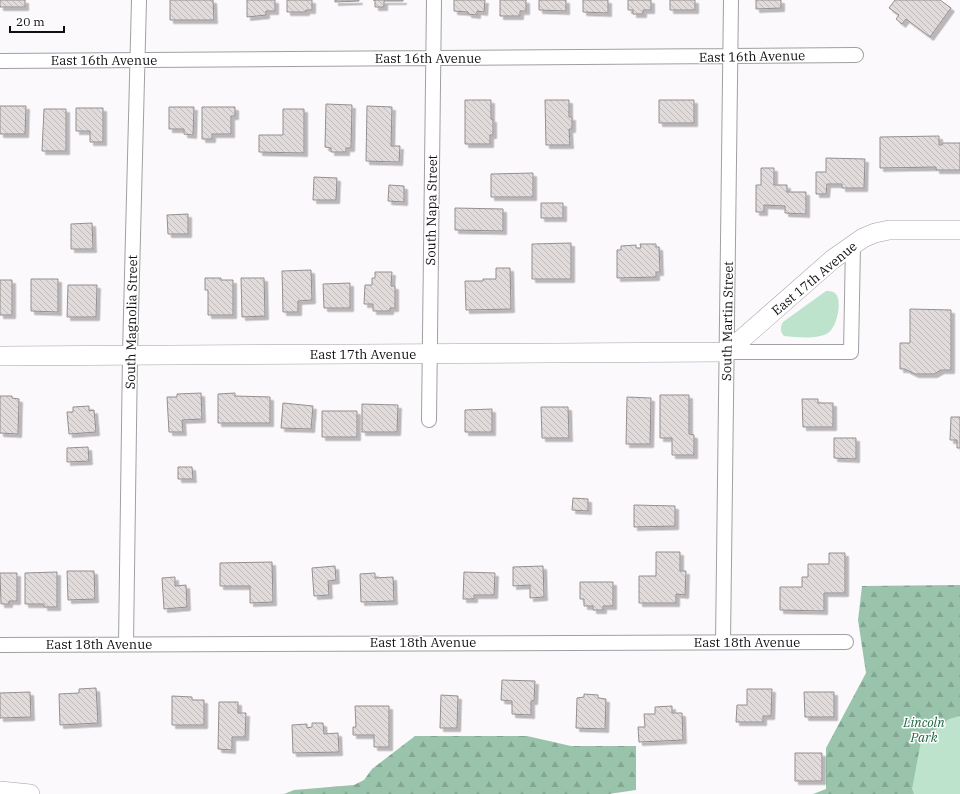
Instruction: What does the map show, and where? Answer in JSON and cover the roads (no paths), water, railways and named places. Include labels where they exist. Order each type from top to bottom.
[{"type":"street","name":"South Magnolia Street","points":[[126,644],[130,354],[139,0]]},
{"type":"street","name":"South Napa Street","points":[[429,420],[432,58],[434,0]]},
{"type":"street","name":"South Martin Street","points":[[723,642],[731,0]]},
{"type":"street","name":"East 16th Avenue","points":[[0,61],[856,55]]},
{"type":"street","name":"East 17th Avenue","points":[[727,352],[833,259],[863,238],[875,233],[889,230],[960,230]]},
{"type":"street","name":"East 17th Avenue","points":[[0,356],[130,354],[851,352],[853,245]]},
{"type":"street","name":"East 18th Avenue","points":[[0,645],[846,642]]},
{"type":"street","points":[[0,791],[30,794]]},
{"type":"park label","name":"Lincoln Park","points":[[924,730]]}]
